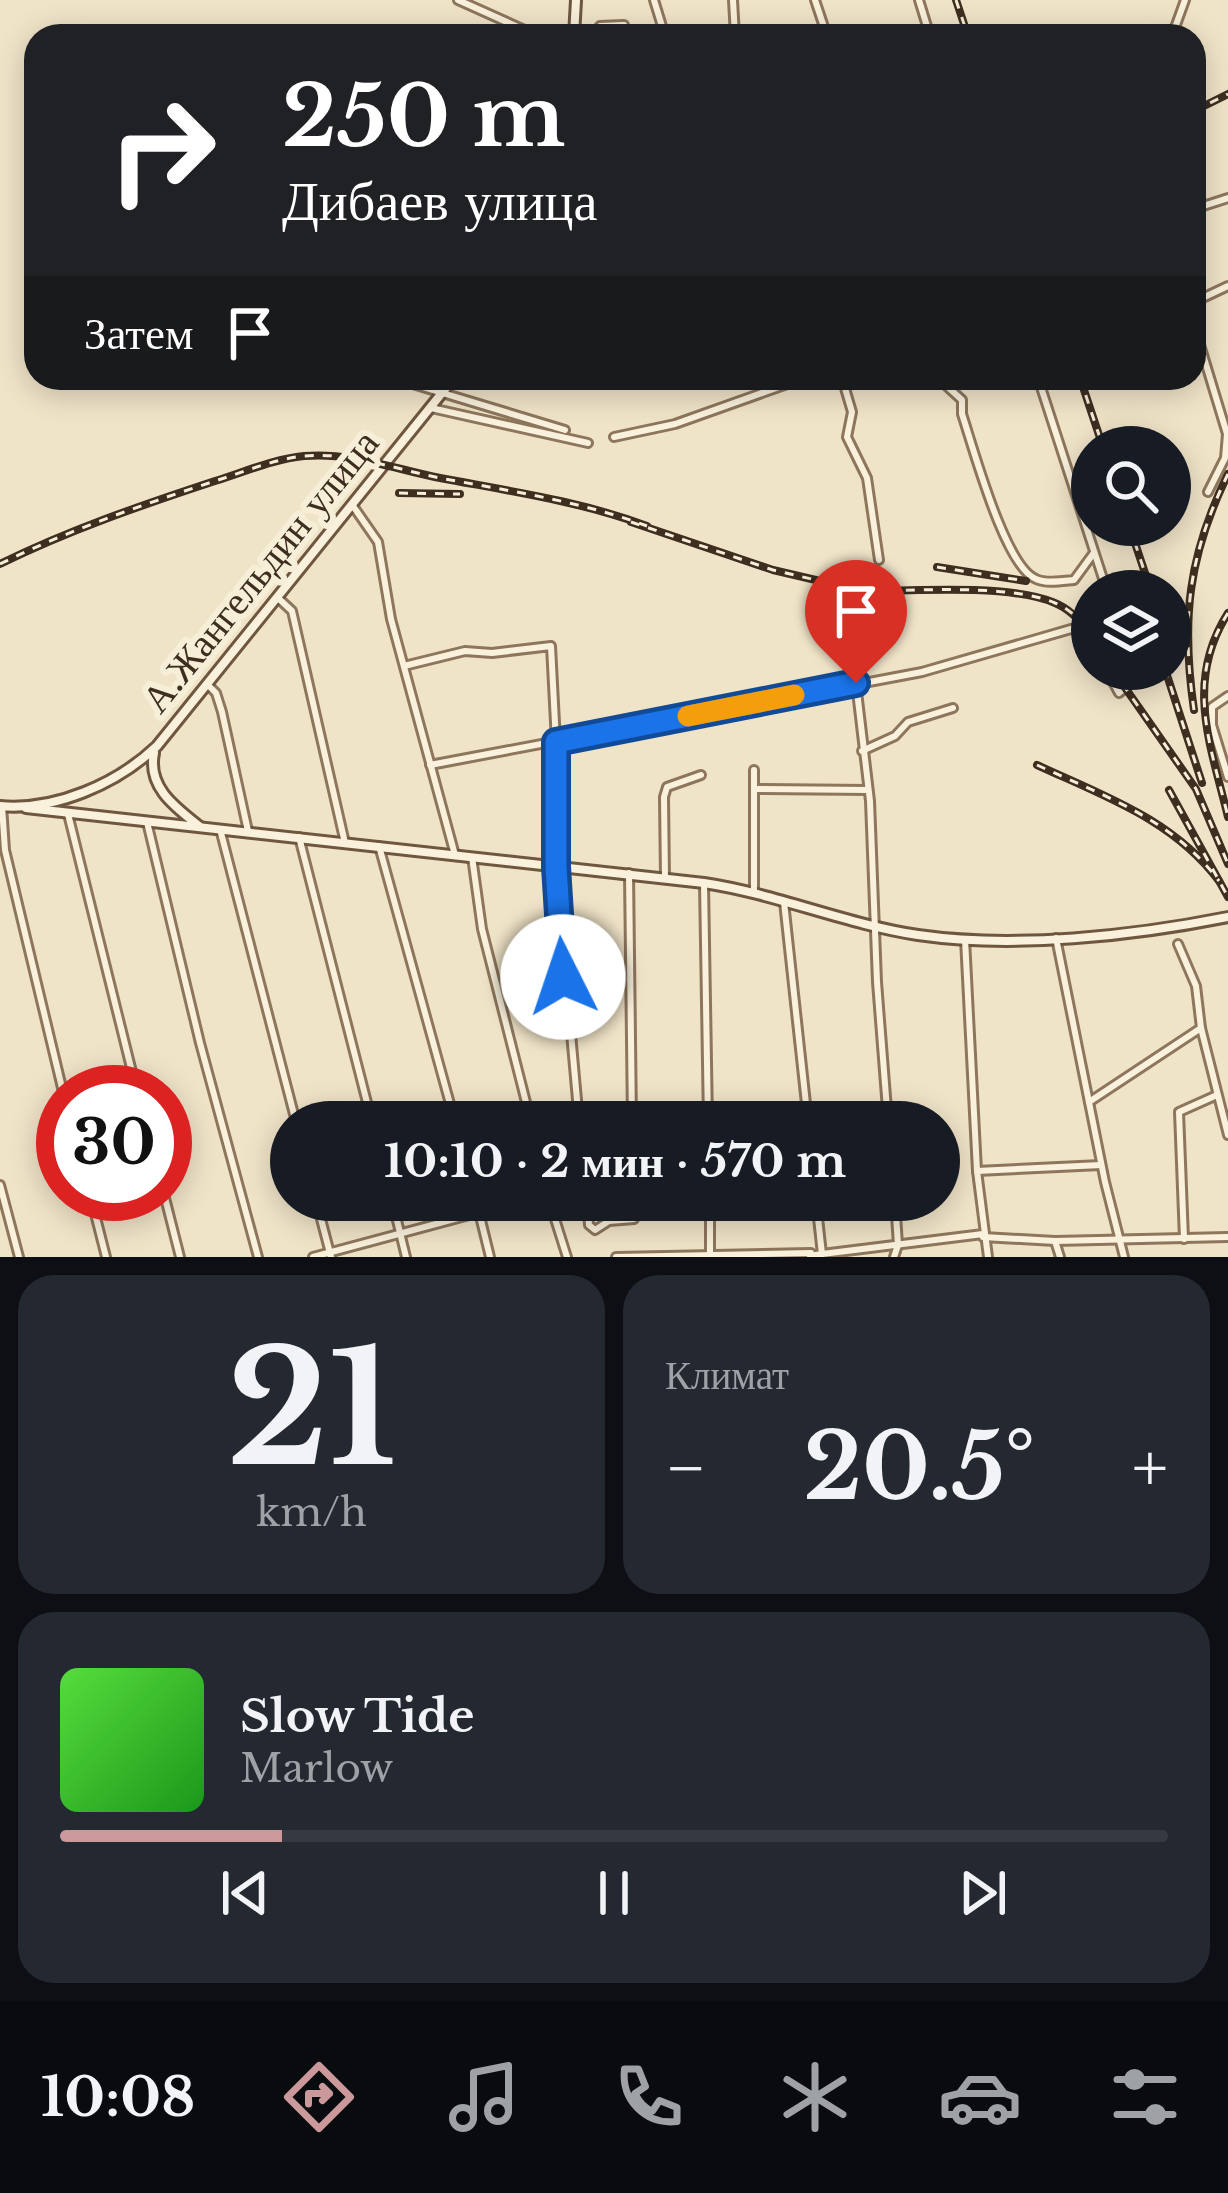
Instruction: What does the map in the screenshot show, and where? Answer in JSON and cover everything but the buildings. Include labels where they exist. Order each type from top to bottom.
[{"type":"main road","name":"А.Жангельдин улица","points":[[26,808],[101,784],[157,746],[444,390]]},
{"type":"main road","points":[[157,746],[152,767],[157,786],[200,827]]},
{"type":"main road","points":[[1,806],[704,883],[784,898],[875,926],[965,939],[1056,938],[1224,918]]},
{"type":"street","points":[[458,0],[511,24]]},
{"type":"street","points":[[1206,360],[1227,434],[1226,458],[1208,492]]},
{"type":"street","points":[[431,390],[565,430]]},
{"type":"street","points":[[614,437],[675,424],[770,390]]},
{"type":"street","points":[[846,390],[852,412],[847,437],[867,478],[880,560]]},
{"type":"street","points":[[951,390],[962,400],[962,414],[997,524],[1030,576],[1074,580],[1094,554]]},
{"type":"street","points":[[1042,390],[1100,570]]},
{"type":"street","points":[[431,408],[588,443]]},
{"type":"street","points":[[353,506],[379,542],[392,619],[455,854]]},
{"type":"street","points":[[278,597],[292,611],[345,843]]},
{"type":"street","points":[[430,765],[922,672],[1071,629]]},
{"type":"street","points":[[404,665],[464,651],[492,653],[551,646],[556,867],[577,1101]]},
{"type":"street","points":[[856,683],[868,790],[887,1101]]},
{"type":"street","points":[[207,685],[216,693],[222,712],[248,831]]},
{"type":"street","points":[[1228,696],[1212,707],[1212,725],[1228,777]]},
{"type":"street","points":[[862,751],[895,736],[908,722],[953,708]]},
{"type":"street","points":[[754,770],[754,891]]},
{"type":"street","points":[[664,879],[664,797],[668,787],[701,775]]},
{"type":"street","points":[[754,789],[868,790]]},
{"type":"street","points":[[1,806],[5,850],[57,1065]]},
{"type":"street","points":[[68,814],[130,1065]]},
{"type":"street","points":[[147,822],[258,1257]]},
{"type":"street","points":[[220,829],[291,1101]]},
{"type":"street","points":[[299,837],[367,1101]]},
{"type":"street","points":[[379,845],[448,1101]]},
{"type":"street","points":[[472,857],[482,929],[526,1101]]},
{"type":"street","points":[[629,873],[632,1101]]},
{"type":"street","points":[[704,883],[708,1101]]},
{"type":"street","points":[[784,898],[806,1101]]},
{"type":"street","points":[[1056,938],[1124,1257]]},
{"type":"street","points":[[965,939],[977,1171],[988,1257]]},
{"type":"street","points":[[1178,944],[1196,986],[1201,1028],[1228,1135]]},
{"type":"street","points":[[1089,1102],[1201,1028]]},
{"type":"street","points":[[1184,1239],[1179,1112],[1217,1094]]},
{"type":"street","points":[[977,1171],[1101,1165]]},
{"type":"street","points":[[0,1185],[19,1257]]},
{"type":"street","points":[[97,1221],[106,1257]]},
{"type":"street","points":[[171,1221],[180,1257]]},
{"type":"street","points":[[322,1221],[331,1255]]},
{"type":"street","points":[[397,1221],[406,1257]]},
{"type":"street","points":[[313,1257],[448,1221]]},
{"type":"street","points":[[481,1221],[490,1257]]},
{"type":"street","points":[[556,1221],[567,1257]]},
{"type":"street","points":[[710,1221],[710,1255]]},
{"type":"street","points":[[818,1221],[822,1254]]},
{"type":"street","points":[[894,1257],[896,1221]]},
{"type":"street","points":[[616,1257],[810,1255],[983,1236],[1228,1238]]},
{"type":"street","points":[[1054,1240],[1060,1257]]},
{"type":"railway","points":[[956,0],[964,24]]},
{"type":"railway","points":[[1206,105],[1228,94]]},
{"type":"railway","points":[[1084,390],[1096,426]]},
{"type":"railway","points":[[0,564],[133,509],[259,466],[304,456],[373,462],[570,503],[647,526]]},
{"type":"railway","points":[[1194,710],[1188,647],[1191,589],[1204,533],[1228,474]]},
{"type":"railway","points":[[399,493],[460,494]]},
{"type":"railway","points":[[631,522],[773,570],[867,592]]},
{"type":"railway","points":[[1136,546],[1144,570]]},
{"type":"railway","points":[[937,567],[1026,581]]},
{"type":"railway","points":[[852,592],[1011,593],[1055,603],[1071,613]]},
{"type":"railway","points":[[1228,613],[1207,664],[1204,689],[1209,739],[1228,817]]},
{"type":"railway","points":[[1127,690],[1196,789],[1228,864]]},
{"type":"railway","points":[[1172,690],[1202,783]]},
{"type":"railway","points":[[1037,765],[1159,826],[1219,881]]},
{"type":"railway","points":[[1169,790],[1228,897]]},
{"type":"slow traffic","points":[[688,716],[794,695]]},
{"type":"route","points":[[563,977],[556,867],[556,742],[856,683]]}]
